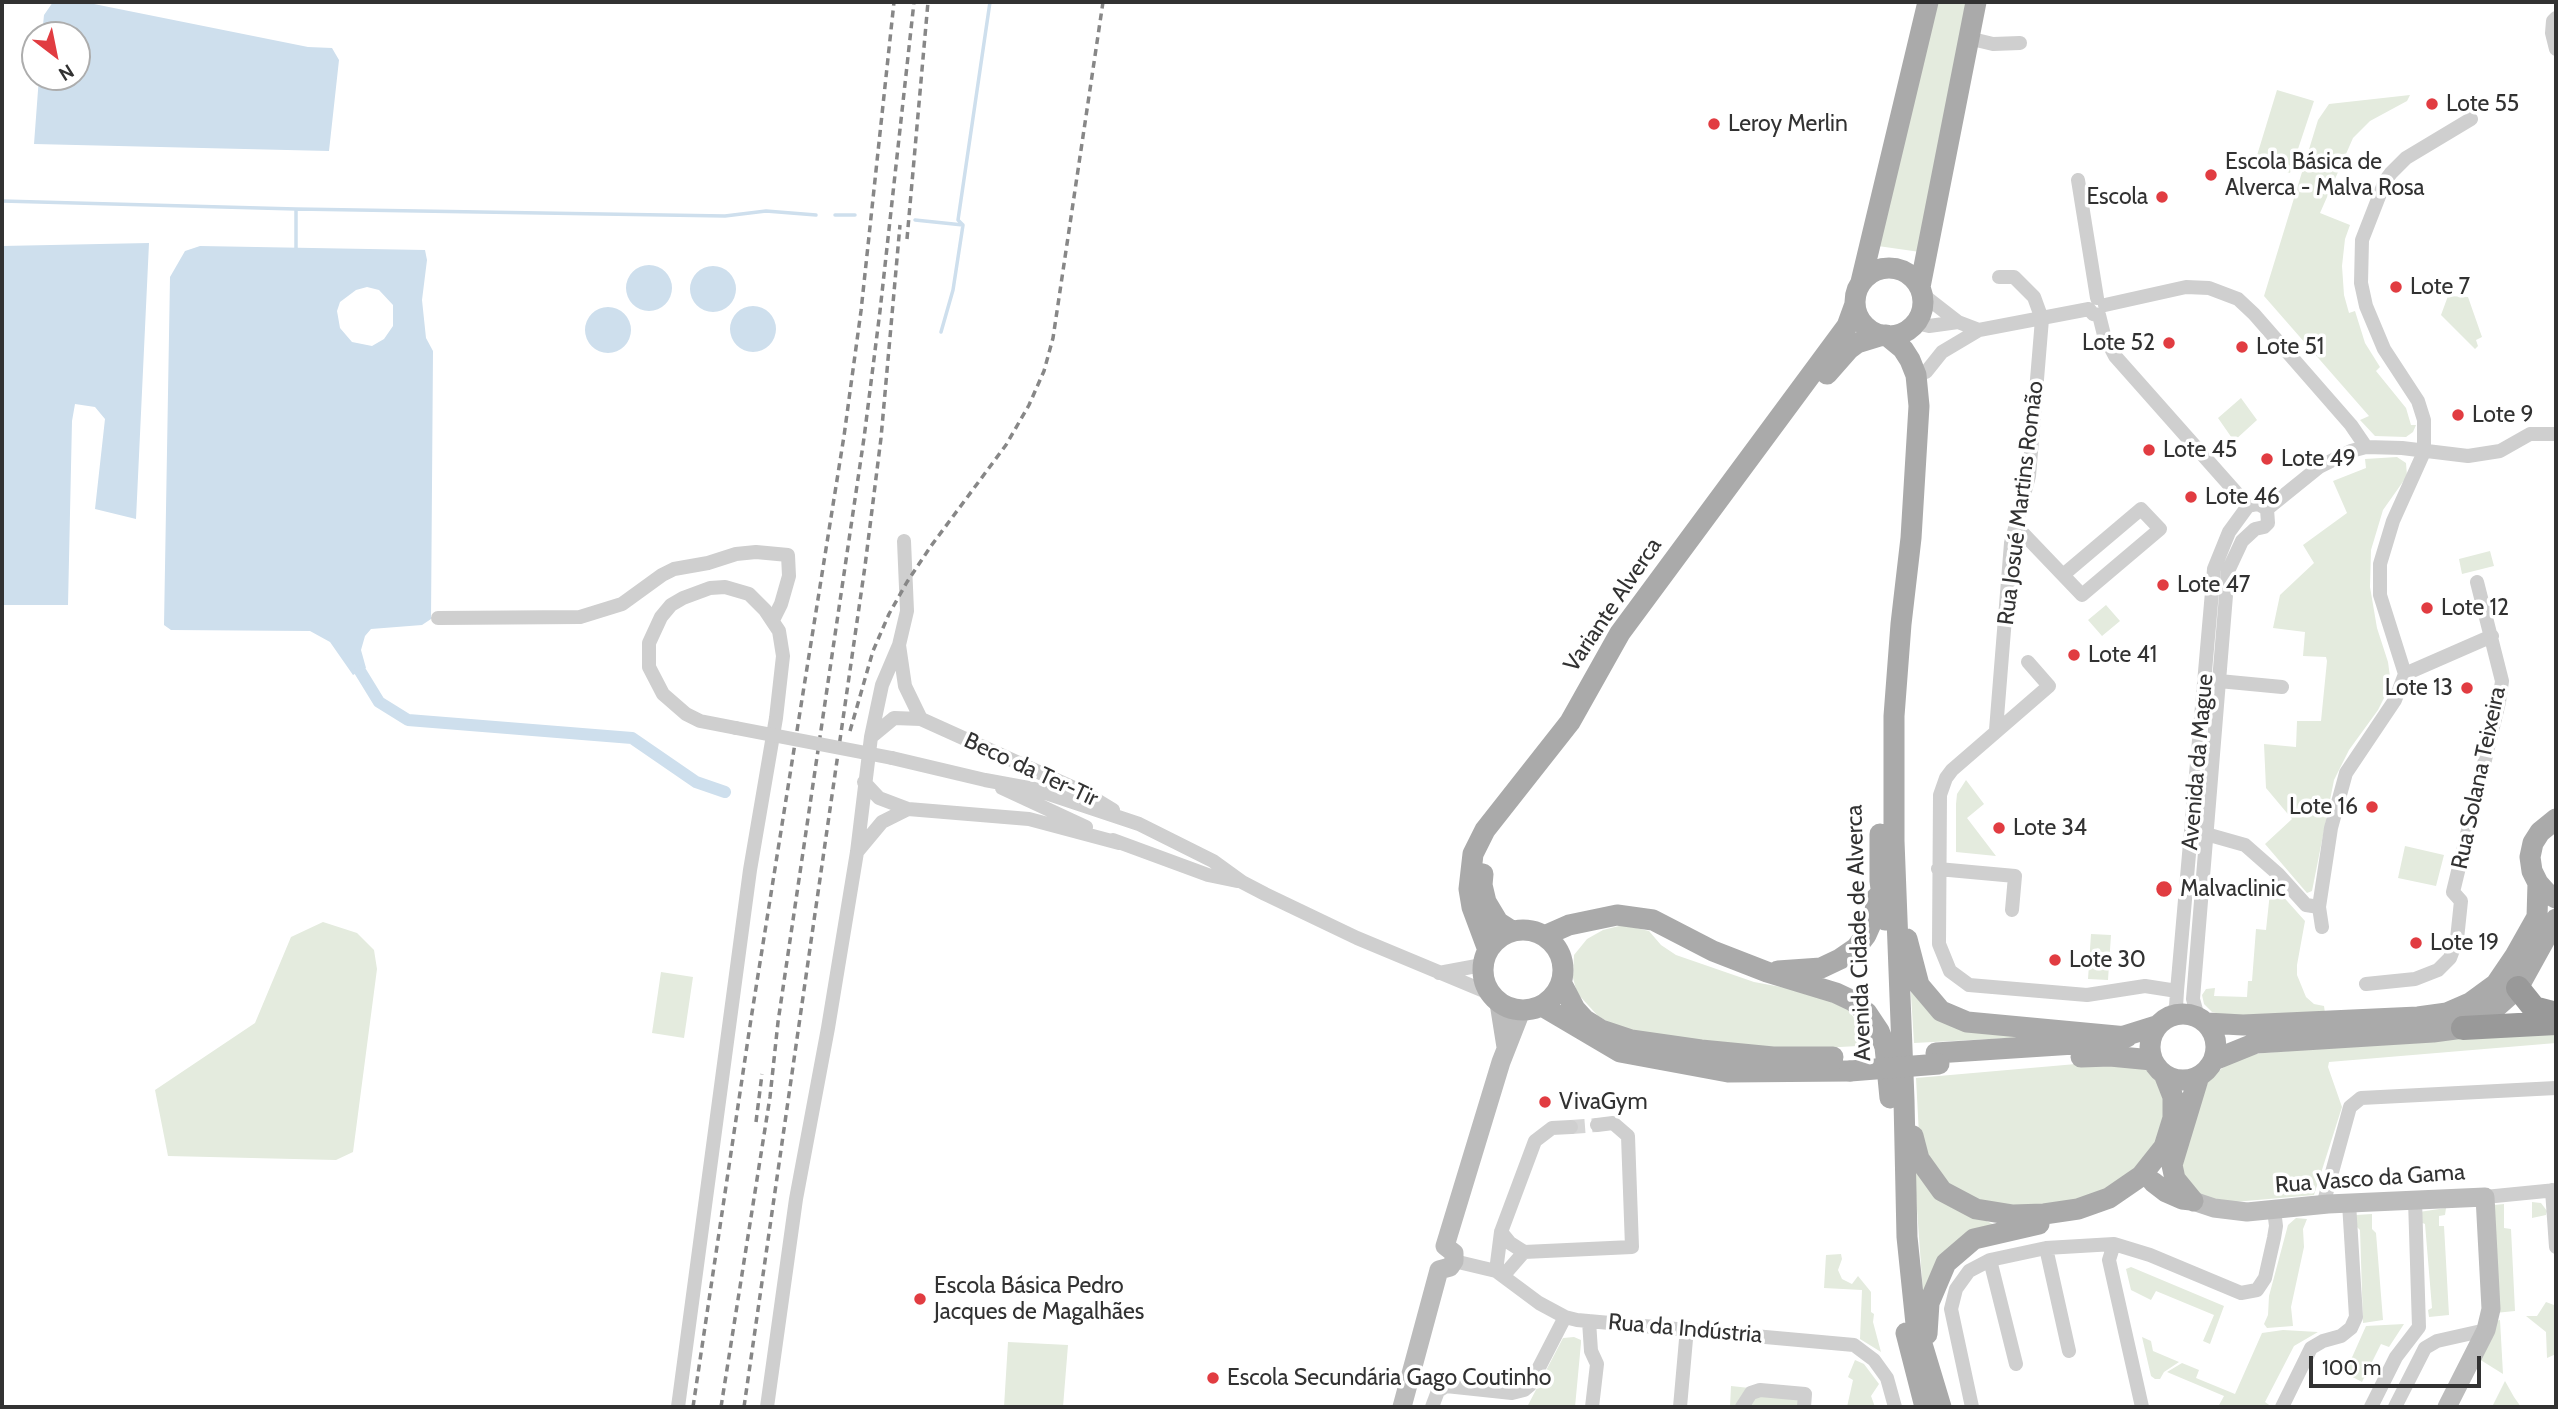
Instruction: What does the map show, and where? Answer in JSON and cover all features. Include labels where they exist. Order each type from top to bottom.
[{"type":"highway","points":[[2518,988],[2534,1007],[2556,1014]]},
{"type":"highway","points":[[2463,1028],[2556,1023]]},
{"type":"main road","points":[[1928,2],[1855,304],[1864,325],[1885,335],[1898,334],[1915,324],[1922,310],[1921,290],[1976,2]]},
{"type":"main road","points":[[1861,282],[1873,272],[1888,268],[1910,275],[1921,290]]},
{"type":"main road","name":"Variante Alverca","points":[[1485,957],[1469,889],[1473,854],[1485,830],[1570,722],[1620,633],[1847,326],[1855,304]]},
{"type":"main road","name":"Avenida Cidade de Alverca","points":[[1915,324],[1926,372],[1925,391],[1919,406]]},
{"type":"main road","name":"Variante Alverca","points":[[1512,931],[1498,922],[1486,902],[1482,885],[1485,860],[1497,838],[1580,729],[1632,640],[1837,362],[1857,344],[1885,335]]},
{"type":"main road","name":"Avenida Cidade de Alverca","points":[[1885,335],[1903,349],[1910,360],[1916,374],[1919,406],[1911,538],[1894,716],[1897,903],[1894,1235],[1902,1317],[1925,1407]]},
{"type":"main road","name":"Avenida Cidade de Alverca","points":[[1915,456],[1889,625],[1882,714],[1880,881],[1916,1324],[1941,1407]]},
{"type":"main road","points":[[2554,821],[2540,832],[2533,843],[2530,857],[2532,871],[2538,883],[2556,898]]},
{"type":"main road","points":[[1766,972],[1821,968],[1856,948],[1866,935],[1874,917],[1880,881]]},
{"type":"main road","points":[[1494,998],[1531,1008],[1620,1052],[1728,1072],[1938,1058],[2105,1042],[2127,1037],[2163,1021],[2189,1014],[2203,1020],[2243,1025],[2418,1017],[2446,1013],[2470,1003],[2496,984],[2515,957],[2537,917],[2538,883]]},
{"type":"main road","points":[[1897,903],[1919,985],[1941,1011],[1967,1023],[2127,1037]]},
{"type":"main road","points":[[1544,936],[1569,925],[1617,915],[1653,919],[1713,951],[1853,1001],[1867,1013],[1879,1031],[1897,1099],[1919,1159],[1942,1191],[1976,1209],[2013,1215],[2044,1214],[2078,1209],[2109,1198],[2141,1177],[2164,1147],[2173,1118]]},
{"type":"main road","points":[[2214,1060],[2256,1043],[2463,1028],[2491,1012],[2518,988],[2556,919]]},
{"type":"main road","points":[[1562,961],[1574,941],[1599,920]]},
{"type":"main road","points":[[1506,1047],[1494,998],[1485,984],[1485,957],[1502,935],[1523,930],[1544,936],[1558,951],[1562,961],[1562,984],[1575,1009],[1585,1020],[1601,1030],[1631,1040],[1852,1064]]},
{"type":"main road","points":[[1402,1407],[1506,1047],[1531,1008],[1554,996],[1562,984]]},
{"type":"main road","points":[[1938,1058],[2110,1056],[2158,1067],[2181,1080],[2199,1076],[2214,1060],[2216,1041],[2203,1020]]},
{"type":"main road","points":[[2153,1182],[2154,1172],[2169,1149],[2173,1134],[2173,1097],[2150,1043],[2163,1021]]},
{"type":"main road","points":[[2193,1200],[2175,1179],[2172,1165],[2199,1076]]},
{"type":"main road","points":[[1926,1353],[1929,1303],[1933,1293],[1946,1263],[1974,1239],[2023,1226],[2080,1217],[2123,1202],[2153,1182],[2177,1148]]},
{"type":"main road","points":[[2153,1182],[2182,1199],[2193,1200]]},
{"type":"main road","points":[[2447,1407],[2486,1330],[2491,1309],[2485,1196]]},
{"type":"main road","name":"Rua Vasco da Gama","points":[[2193,1200],[2231,1211],[2485,1196]]},
{"type":"street","points":[[2556,18],[2553,21],[2552,33],[2556,49]]},
{"type":"street","points":[[1968,38],[1993,44],[2020,43]]},
{"type":"street","points":[[2322,927],[2319,907],[2331,828],[2346,773],[2395,700],[2405,674],[2380,595],[2380,564],[2393,521],[2424,452],[2424,420],[2418,401],[2384,349],[2365,306],[2361,283],[2362,240],[2385,181],[2391,173],[2406,158],[2471,119]]},
{"type":"street","points":[[2078,180],[2097,307],[2104,335],[2115,356],[2246,511],[2246,524],[2255,529],[2264,527],[2268,523],[2267,509]]},
{"type":"street","points":[[1999,277],[2014,277],[2034,297],[2042,318]]},
{"type":"street","points":[[1926,372],[1942,352],[1979,330],[2186,287],[2209,288],[2238,299],[2351,425],[2366,447]]},
{"type":"street","points":[[1921,290],[1958,322],[1979,330]]},
{"type":"street","name":"Rua Josué Martins Romão","points":[[1996,730],[2011,543],[2029,477],[2042,318]]},
{"type":"street","points":[[1915,324],[1929,326],[1958,322]]},
{"type":"street","points":[[2267,509],[2319,467],[2351,451],[2366,447],[2402,447],[2468,456],[2500,451],[2530,434],[2556,434]]},
{"type":"street","points":[[2246,511],[2258,504],[2267,509]]},
{"type":"street","points":[[2017,526],[2063,575],[2082,595],[2160,529],[2141,509],[2063,575]]},
{"type":"street","name":"Avenida da Mague","points":[[2163,1021],[2176,1007],[2214,569],[2229,532],[2246,511]]},
{"type":"street","name":"Avenida da Mague","points":[[2203,1020],[2193,999],[2228,571],[2242,541],[2255,529]]},
{"type":"street","points":[[767,1407],[796,1199],[857,852],[871,737],[881,685],[899,645],[907,611],[904,541]]},
{"type":"street","points":[[438,618],[580,617],[622,604],[674,569],[708,563],[736,554],[757,552],[788,555],[787,584],[773,620]]},
{"type":"street","name":"Rua Solana Teixeira","points":[[2366,984],[2415,979],[2438,970],[2450,958],[2457,939],[2461,901],[2453,892],[2502,681],[2477,582]]},
{"type":"street","points":[[678,1407],[750,870],[782,673],[782,642],[773,620],[749,594],[725,587],[694,592],[671,605],[661,617],[649,643],[649,667],[654,680],[673,704],[700,720],[736,728],[892,758],[1034,789],[1139,824],[1213,860],[1242,882],[1357,938],[1494,998]]},
{"type":"street","points":[[2405,674],[2492,636]]},
{"type":"street","points":[[871,737],[894,718],[921,719],[905,686],[899,645]]},
{"type":"street","points":[[2028,663],[2049,686],[1952,770],[1942,787],[1938,808],[1939,944],[1950,971],[1969,985],[2087,995],[2145,986],[2177,991]]},
{"type":"street","points":[[2219,681],[2282,687]]},
{"type":"street","name":"Beco da Ter-Tir","points":[[921,719],[1085,793],[1139,824]]},
{"type":"street","points":[[985,780],[1119,843]]},
{"type":"street","points":[[864,782],[879,798],[908,809],[1029,819],[1119,843],[1208,875],[1242,882]]},
{"type":"street","points":[[857,852],[882,822],[908,809]]},
{"type":"street","points":[[2206,834],[2245,845],[2278,874],[2306,905],[2319,907]]},
{"type":"street","points":[[1938,869],[2015,876],[2012,910]]},
{"type":"street","points":[[1439,974],[1485,957]]},
{"type":"street","points":[[2323,1205],[2350,1107],[2361,1098],[2556,1088]]},
{"type":"street","points":[[1501,1232],[1510,1243],[1524,1252],[1632,1247],[1628,1136],[1613,1123],[1597,1125]]},
{"type":"street","points":[[1500,1273],[1501,1232],[1535,1141],[1552,1128],[1571,1127]]},
{"type":"street","points":[[2554,1190],[2556,1247]]},
{"type":"street","name":"Rua Vasco da Gama","points":[[2485,1196],[2554,1190]]},
{"type":"street","points":[[2371,1407],[2396,1357],[2419,1327],[2415,1200]]},
{"type":"street","points":[[2282,1407],[2311,1348],[2341,1336],[2351,1328],[2356,1317],[2349,1203]]},
{"type":"street","points":[[1972,1407],[1951,1309],[1956,1289],[1969,1271],[1990,1260],[2046,1248],[2114,1244],[2150,1255],[2241,1293],[2258,1290],[2265,1278],[2274,1238],[2274,1210]]},
{"type":"street","points":[[2114,1244],[2109,1259],[2142,1407]]},
{"type":"street","points":[[2046,1248],[2069,1351]]},
{"type":"street","points":[[1500,1273],[1524,1252]]},
{"type":"street","name":"Rua da Indústria","points":[[1446,1259],[1500,1273],[1539,1303],[1564,1317],[1854,1345],[1874,1360],[1887,1378],[1895,1407]]},
{"type":"street","points":[[1990,1260],[2016,1364]]},
{"type":"street","points":[[1434,1402],[1438,1391],[1446,1387],[1512,1393],[1524,1390],[1530,1385],[1564,1317]]},
{"type":"street","points":[[1589,1321],[1591,1351],[1597,1364],[1592,1407]]},
{"type":"street","points":[[1680,1407],[1687,1328]]},
{"type":"street","points":[[2395,1407],[2425,1348],[2437,1341],[2486,1330]]},
{"type":"street","points":[[1742,1407],[1751,1393],[1760,1390],[1805,1394],[1804,1407]]},
{"type":"shaded area","points":[[1936,2],[1971,2],[1920,252],[1878,246]]},
{"type":"shaded area","points":[[2277,90],[2314,101],[2290,173],[2255,162]]},
{"type":"shaded area","points":[[2410,95],[2407,101],[2370,121],[2353,138],[2320,213],[2350,225],[2345,239],[2342,266],[2344,295],[2349,313],[2355,311],[2365,343],[2380,367],[2376,371],[2406,408],[2411,425],[2416,425],[2413,432],[2406,437],[2375,436],[2360,420],[2369,416],[2264,296],[2318,120],[2329,104]]},
{"type":"shaded area","points":[[2448,296],[2468,297],[2482,337],[2476,340],[2478,346],[2475,349],[2441,315]]},
{"type":"shaded area","points":[[2241,398],[2257,420],[2234,441],[2218,418]]},
{"type":"shaded area","points":[[2397,457],[2406,463],[2407,476],[2383,510],[2371,550],[2370,587],[2391,684],[2378,710],[2349,750],[2334,780],[2312,891],[2307,893],[2265,844],[2292,819],[2266,788],[2264,744],[2296,747],[2297,721],[2321,721],[2327,661],[2326,657],[2303,656],[2305,632],[2273,628],[2280,595],[2314,563],[2303,545],[2347,513],[2333,481],[2366,468],[2365,459]]},
{"type":"shaded area","points":[[2490,551],[2494,566],[2462,574],[2459,559]]},
{"type":"shaded area","points":[[2106,605],[2120,621],[2102,636],[2088,620]]},
{"type":"shaded area","points":[[1966,780],[1984,804],[1967,818],[1996,856],[1956,852],[1957,794]]},
{"type":"shaded area","points":[[2405,846],[2444,855],[2436,886],[2398,878]]},
{"type":"shaded area","points":[[2271,883],[2305,921],[2297,975],[2306,997],[2314,1004],[2324,1006],[2325,1013],[2246,1020],[2212,1012],[2204,1004],[2202,995],[2206,989],[2215,988],[2214,996],[2247,997],[2248,981],[2252,981],[2256,929],[2266,930]]},
{"type":"shaded area","points":[[323,922],[357,933],[374,950],[377,969],[353,1152],[336,1160],[168,1156],[155,1090],[255,1023],[291,937]]},
{"type":"shaded area","points":[[1623,925],[1649,931],[1661,945],[1676,955],[1754,982],[1808,992],[1847,1009],[1876,1045],[1768,1051],[1642,1035],[1612,1024],[1598,1016],[1577,993],[1573,978],[1574,955],[1587,939],[1603,930]]},
{"type":"shaded area","points":[[2091,934],[2111,935],[2108,980],[2088,979]]},
{"type":"shaded area","points":[[661,972],[693,977],[684,1038],[652,1033]]},
{"type":"shaded area","points":[[1910,979],[1921,998],[2048,1036],[1914,1043]]},
{"type":"shaded area","points":[[2556,1029],[2556,1043],[2329,1062],[2328,1067],[2342,1107],[2314,1195],[2223,1203],[2190,1190],[2179,1163],[2209,1079],[2230,1062],[2252,1054]]},
{"type":"shaded area","points":[[2099,1062],[2148,1070],[2163,1082],[2166,1125],[2139,1170],[2096,1197],[2036,1207],[1986,1205],[1967,1199],[1937,1175],[1919,1135],[1916,1078]]},
{"type":"shaded area","points":[[1914,1167],[1980,1218],[1997,1226],[1923,1293]]},
{"type":"shaded area","points":[[2532,1202],[2541,1203],[2547,1211],[2546,1215],[2532,1218]]},
{"type":"shaded area","points":[[2504,1204],[2504,1228],[2511,1229],[2515,1311],[2495,1313],[2494,1205]]},
{"type":"shaded area","points":[[2446,1208],[2445,1215],[2439,1216],[2439,1226],[2444,1226],[2449,1315],[2429,1317],[2428,1310],[2432,1308],[2425,1224],[2420,1222],[2419,1212]]},
{"type":"shaded area","points":[[2372,1214],[2383,1320],[2363,1323],[2360,1230],[2356,1226],[2356,1215]]},
{"type":"shaded area","points":[[2296,1218],[2307,1219],[2303,1229],[2304,1247],[2291,1307],[2293,1326],[2267,1328],[2264,1324],[2268,1315],[2269,1296],[2288,1225]]},
{"type":"shaded area","points":[[1841,1254],[1838,1270],[1842,1279],[1852,1284],[1858,1276],[1871,1292],[1871,1312],[1874,1314],[1873,1322],[1881,1352],[1860,1339],[1862,1290],[1824,1288],[1826,1255]]},
{"type":"shaded area","points":[[2131,1267],[2224,1306],[2210,1344],[2203,1341],[2214,1315],[2156,1291],[2151,1300],[2131,1290],[2126,1269]]},
{"type":"shaded area","points":[[2546,1302],[2554,1305],[2556,1327],[2556,1354],[2547,1358],[2546,1332],[2526,1316],[2537,1316]]},
{"type":"shaded area","points":[[2500,1320],[2503,1374],[2479,1359],[2494,1321]]},
{"type":"shaded area","points":[[2404,1324],[2389,1347],[2381,1344],[2362,1382],[2345,1373],[2366,1326]]},
{"type":"shaded area","points":[[2283,1330],[2318,1332],[2294,1346],[2265,1402],[2272,1407],[2218,1407],[2224,1396],[2167,1372],[2182,1363],[2199,1370],[2196,1378],[2235,1394],[2262,1333]]},
{"type":"shaded area","points":[[1574,1337],[1581,1340],[1575,1407],[1527,1407],[1563,1338]]},
{"type":"shaded area","points":[[2142,1337],[2151,1341],[2153,1351],[2179,1362],[2164,1372],[2160,1379],[2151,1376]]},
{"type":"shaded area","points":[[1008,1342],[1068,1345],[1063,1407],[1004,1407]]},
{"type":"shaded area","points":[[1855,1360],[1864,1364],[1879,1384],[1871,1396],[1875,1407],[1847,1407],[1853,1380],[1848,1377]]},
{"type":"shaded area","points":[[2505,1381],[2514,1397],[2521,1407],[2492,1407]]},
{"type":"shaded area","points":[[1731,1386],[1805,1394],[1799,1407],[1730,1407]]},
{"type":"water","points":[[53,2],[84,2],[308,47],[332,48],[339,60],[329,151],[34,144],[38,91],[91,91],[91,21],[43,21],[44,15]]},
{"type":"water","points":[[149,243],[136,519],[95,509],[105,419],[95,407],[75,404],[72,421],[68,605],[2,605],[2,246]]},
{"type":"water","points":[[200,246],[425,250],[427,260],[422,300],[426,338],[433,351],[431,619],[422,625],[371,629],[365,636],[361,650],[366,668],[353,675],[330,642],[310,631],[171,630],[164,625],[170,277],[185,251]],"holes":[[[367,287],[379,290],[393,305],[393,326],[384,339],[372,346],[352,342],[340,328],[337,311],[340,302],[356,290]]]},
{"type":"water","points":[[649,265],[665,272],[672,288],[665,304],[649,311],[633,304],[626,288],[633,272]]},
{"type":"water","points":[[713,266],[729,273],[736,289],[729,305],[713,312],[697,305],[690,289],[697,273]]},
{"type":"water","points":[[753,306],[769,313],[776,329],[769,345],[753,352],[737,345],[730,329],[737,313]]},
{"type":"water","points":[[608,307],[624,314],[631,330],[624,346],[608,353],[592,346],[585,330],[592,314]]},
{"type":"waterway","points":[[941,332],[953,290],[963,225],[958,220],[990,2]]},
{"type":"waterway","points":[[2,201],[725,216],[766,211],[816,215]]},
{"type":"waterway","points":[[296,209],[296,248]]},
{"type":"waterway","points":[[835,215],[855,215]]},
{"type":"waterway","points":[[915,220],[963,225]]},
{"type":"waterway","points":[[360,671],[379,702],[408,720],[632,738],[696,782],[725,792]]},
{"type":"tunnel","points":[[1571,1127],[1597,1125]]},
{"type":"railway","points":[[693,1407],[751,1019],[844,436],[861,311],[894,2]]},
{"type":"railway","points":[[721,1407],[770,1097],[778,1022],[864,438],[914,2]]},
{"type":"railway","points":[[907,239],[928,2]]},
{"type":"railway","points":[[850,731],[873,651],[889,614],[931,546],[1006,445],[1029,405],[1044,371],[1053,338],[1103,2]]},
{"type":"railway","points":[[744,1407],[865,566],[881,438],[900,225]]},
{"type":"railway","points":[[756,1122],[762,1074]]},
{"type":"place","name":"Lote 55","points":[[2432,104]]},
{"type":"place","name":"Leroy Merlin","points":[[1714,124]]},
{"type":"place","name":"Escola Básica de Alverca - Malva Rosa","points":[[2211,175]]},
{"type":"place","name":"Escola","points":[[2162,197]]},
{"type":"place","name":"Lote 7","points":[[2396,287]]},
{"type":"place","name":"Lote 52","points":[[2169,343]]},
{"type":"place","name":"Lote 51","points":[[2242,347]]},
{"type":"place","name":"Lote 9","points":[[2458,415]]},
{"type":"place","name":"Lote 45","points":[[2149,450]]},
{"type":"place","name":"Lote 49","points":[[2267,459]]},
{"type":"place","name":"Lote 46","points":[[2191,497]]},
{"type":"place","name":"Lote 47","points":[[2163,585]]},
{"type":"place","name":"Lote 12","points":[[2427,608]]},
{"type":"place","name":"Lote 41","points":[[2074,655]]},
{"type":"place","name":"Lote 13","points":[[2467,688]]},
{"type":"place","name":"Lote 16","points":[[2372,807]]},
{"type":"place","name":"Lote 34","points":[[1999,828]]},
{"type":"place","name":"Malvaclinic","points":[[2164,889]]},
{"type":"place","name":"Lote 19","points":[[2416,943]]},
{"type":"place","name":"Lote 30","points":[[2055,960]]},
{"type":"place","name":"VivaGym","points":[[1545,1102]]},
{"type":"place","name":"Escola Básica Pedro Jacques de Magalhães","points":[[920,1299]]},
{"type":"place","name":"Escola Secundária Gago Coutinho","points":[[1213,1378]]}]
